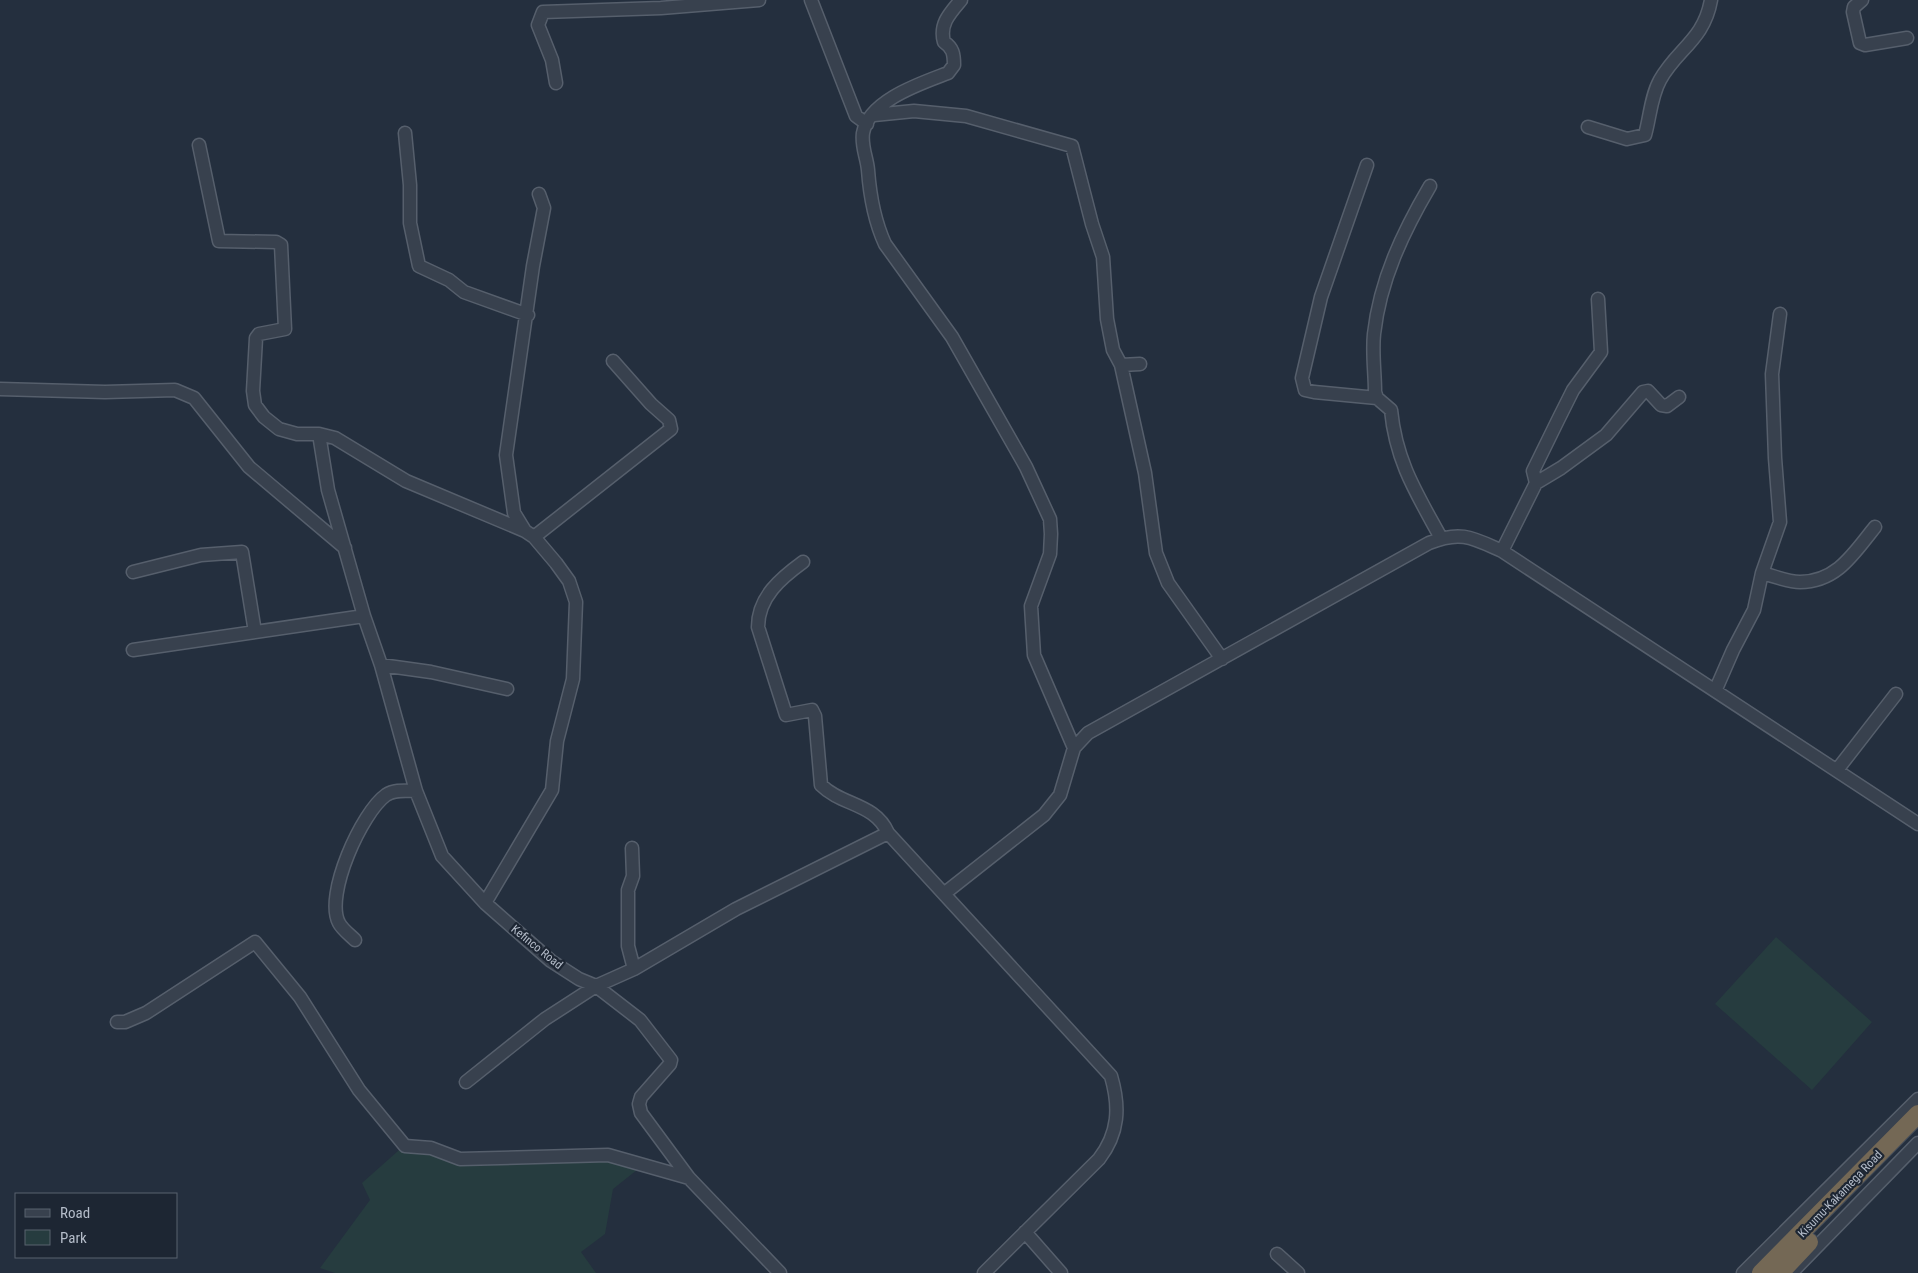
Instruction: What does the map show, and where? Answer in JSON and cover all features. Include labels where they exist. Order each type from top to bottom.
[{"type":"highway","name":"Kisumu-Kakamega Road","points":[[1761,1273],[1918,1114]]},
{"type":"highway","points":[[1780,1273],[1918,1128]]},
{"type":"street","points":[[556,83],[552,60],[538,25],[543,12],[661,8],[759,0]]},
{"type":"street","points":[[811,0],[856,116],[871,120],[914,111],[966,116],[1072,146],[1102,257],[1107,319],[1113,350],[1121,365],[1146,474],[1156,553],[1168,583],[1222,659]]},
{"type":"street","points":[[961,0],[950,13],[942,27],[944,42],[950,46],[954,54],[954,65],[948,73],[891,97],[871,120],[863,133],[871,202],[878,229],[886,244],[952,337],[1026,467],[1050,519],[1052,534],[1050,554],[1031,606],[1034,655],[1074,748]]},
{"type":"street","points":[[1588,127],[1627,139],[1645,135],[1654,92],[1660,78],[1697,36],[1709,14],[1711,0]]},
{"type":"street","points":[[1862,0],[1853,12],[1860,43],[1865,45],[1907,38]]},
{"type":"street","points":[[405,133],[410,185],[410,223],[419,266],[449,280],[464,292],[528,315]]},
{"type":"street","points":[[199,145],[219,241],[276,242],[281,246],[285,329],[259,334],[256,338],[253,391],[256,405],[264,417],[279,429],[297,434],[319,434],[335,438],[406,481],[529,534]]},
{"type":"street","points":[[1367,165],[1321,297],[1304,366],[1302,385],[1305,390],[1314,392],[1377,398],[1391,410],[1393,438],[1404,470],[1441,538]]},
{"type":"street","points":[[1377,398],[1374,336],[1379,303],[1390,264],[1409,222],[1430,186]]},
{"type":"street","points":[[485,903],[552,790],[557,741],[573,679],[576,602],[569,581],[529,534],[514,513],[506,455],[528,315],[533,266],[544,208],[539,194]]},
{"type":"street","points":[[1536,483],[1533,471],[1558,420],[1573,390],[1601,352],[1598,299]]},
{"type":"street","points":[[1716,689],[1736,643],[1754,610],[1762,573],[1780,522],[1775,458],[1772,374],[1780,314]]},
{"type":"street","points":[[529,534],[671,429],[669,420],[651,404],[613,362]]},
{"type":"street","points":[[1121,365],[1140,364]]},
{"type":"street","points":[[0,389],[105,392],[175,390],[185,393],[194,398],[249,467],[345,548]]},
{"type":"street","points":[[1502,551],[1536,483],[1561,468],[1606,435],[1643,392],[1648,391],[1660,405],[1667,406],[1679,397]]},
{"type":"street","name":"Kefinco Road","points":[[319,434],[328,490],[364,616],[381,665],[416,791],[442,856],[485,903],[551,961],[579,979],[596,986],[640,1020],[670,1057],[670,1064],[641,1097],[639,1104],[641,1113],[689,1178],[780,1273]]},
{"type":"street","points":[[1762,573],[1799,582],[1824,578],[1843,567],[1876,527]]},
{"type":"street","points":[[945,893],[1044,815],[1060,795],[1074,748],[1088,733],[1441,538],[1456,535],[1471,536],[1502,551],[1716,689],[1918,824]]},
{"type":"street","points":[[133,572],[201,555],[242,552],[256,632]]},
{"type":"street","points":[[803,562],[775,585],[758,616],[758,627],[767,662],[786,715],[812,710],[815,716],[822,785],[828,792],[864,807],[878,816],[888,833],[1111,1076],[1116,1095],[1118,1112],[1110,1145],[1099,1160],[984,1273]]},
{"type":"street","points":[[133,650],[364,616]]},
{"type":"street","points":[[381,665],[431,672],[506,689]]},
{"type":"street","points":[[1837,770],[1896,694]]},
{"type":"street","points":[[355,940],[339,922],[335,898],[349,849],[370,814],[387,794],[397,790],[416,791]]},
{"type":"street","points":[[466,1082],[545,1019],[596,986],[634,969],[736,909],[888,833]]},
{"type":"street","points":[[632,848],[633,876],[628,890],[628,946],[634,969]]},
{"type":"street","points":[[117,1022],[126,1022],[146,1013],[255,942],[300,997],[359,1090],[405,1146],[431,1148],[460,1159],[608,1155],[689,1178]]},
{"type":"street","points":[[1743,1273],[1918,1099]]},
{"type":"street","points":[[1792,1273],[1918,1143]]},
{"type":"street","points":[[1025,1232],[1061,1273]]},
{"type":"street","points":[[1277,1254],[1298,1273]]},
{"type":"green space","points":[[1776,937],[1872,1022],[1812,1090],[1715,1004]]},
{"type":"green space","points":[[407,1143],[461,1156],[647,1162],[613,1189],[605,1234],[581,1252],[596,1273],[335,1273],[320,1268],[370,1200],[362,1183]]}]
